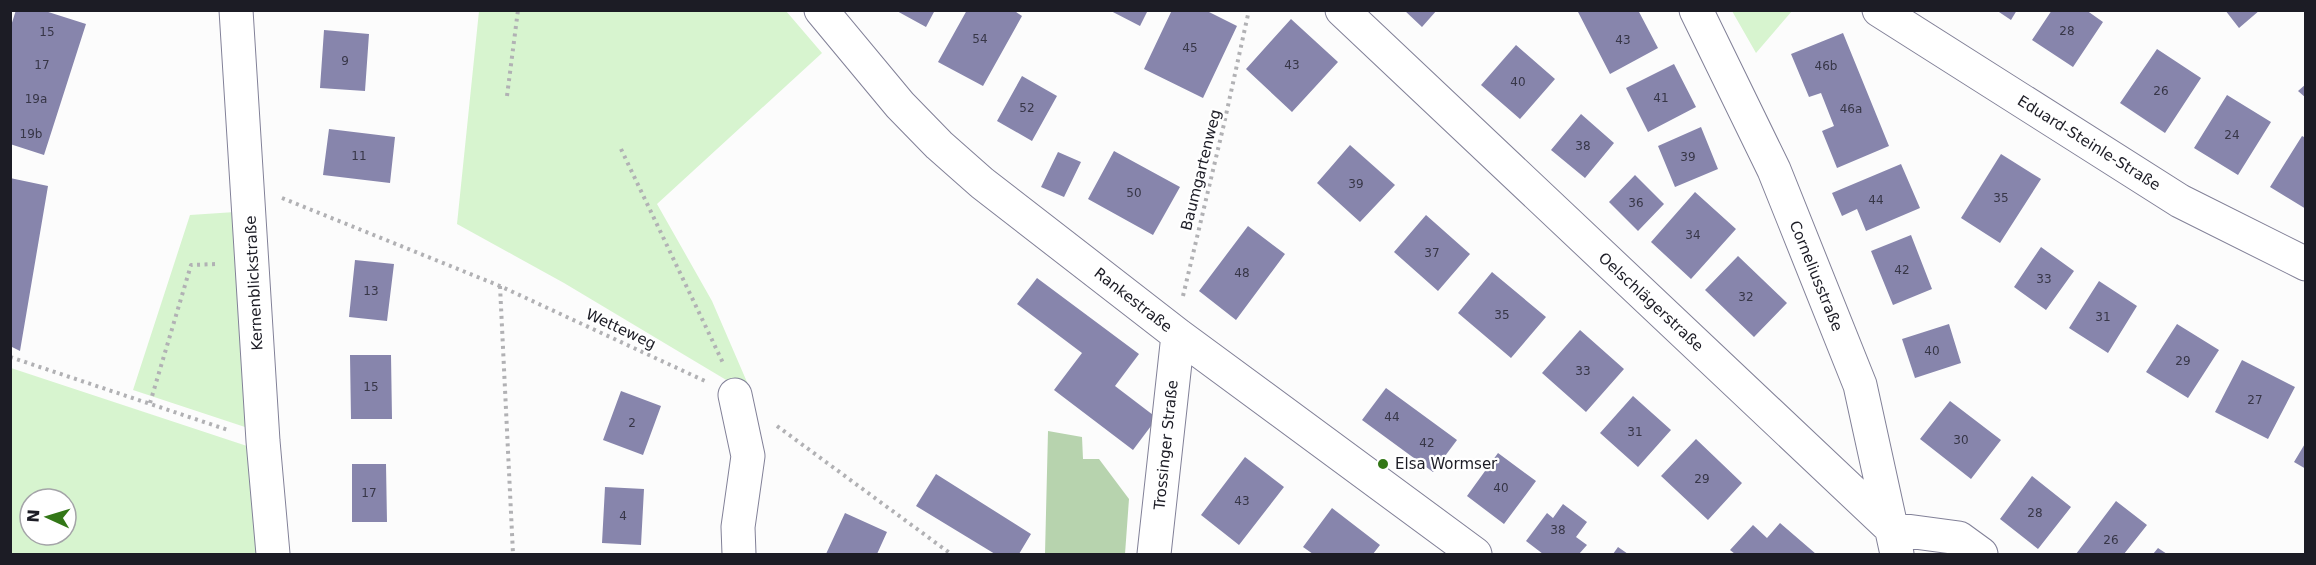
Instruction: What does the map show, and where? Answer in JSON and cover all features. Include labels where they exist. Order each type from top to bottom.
[{"type":"street","name":"Kernenblickstraße","points":[[236,10],[263,441],[273,555]]},
{"type":"street","name":"Rankestraße","points":[[821,10],[900,105],[939,146],[982,183],[1178,334],[1475,555]]},
{"type":"street","name":"Oelschlägerstraße","points":[[1342,10],[1894,542]]},
{"type":"street","name":"Corneliusstraße","points":[[1696,10],[1774,170],[1860,385],[1894,542]]},
{"type":"street","name":"Eduard-Steinle-Straße","points":[[1879,10],[2180,201],[2306,264]]},
{"type":"street","name":"Trossinger Straße","points":[[1154,555],[1178,334]]},
{"type":"street","points":[[735,395],[748,456],[738,528],[739,555]]},
{"type":"street","points":[[1894,542],[1959,538],[1981,555]]},
{"type":"path","points":[[507,96],[518,10]]},
{"type":"path","name":"Baumgartenweg","points":[[1178,334],[1184,289],[1249,10]]},
{"type":"path","points":[[621,149],[717,347],[735,395]]},
{"type":"path","name":"Wetteweg","points":[[248,185],[501,286],[735,395],[951,555]]},
{"type":"path","points":[[150,404],[191,265],[253,262]]},
{"type":"path","points":[[501,286],[513,555]]},
{"type":"path","points":[[10,357],[196,419]]},
{"type":"shaded area","points":[[479,11],[786,11],[822,53],[657,204],[712,301],[753,396],[564,283],[457,224]]},
{"type":"shaded area","points":[[1732,11],[1792,11],[1756,53]]},
{"type":"shaded area","points":[[235,212],[248,428],[133,390],[190,215]]},
{"type":"shaded area","points":[[11,368],[250,447],[259,554],[11,554]]},
{"type":"shaded area","points":[[1048,431],[1082,437],[1083,459],[1099,459],[1129,499],[1125,554],[1045,554]]},
{"type":"building","points":[[16,10],[42,10],[86,24],[44,155],[10,144],[10,29]]},
{"type":"building","points":[[895,10],[935,10],[926,27]]},
{"type":"building","points":[[967,10],[1013,10],[1022,16],[983,86],[938,62]]},
{"type":"building","points":[[1109,10],[1148,10],[1140,26]]},
{"type":"building","points":[[1172,10],[1205,10],[1237,26],[1203,98],[1144,69]]},
{"type":"building","points":[[1404,10],[1437,10],[1422,27]]},
{"type":"building","points":[[1577,10],[1638,10],[1658,48],[1610,74]]},
{"type":"building","points":[[1996,10],[2017,10],[2011,20]]},
{"type":"building","points":[[2052,10],[2086,10],[2103,22],[2073,67],[2032,40]]},
{"type":"building","points":[[2225,10],[2260,10],[2239,28]]},
{"type":"building","points":[[1291,19],[1338,62],[1292,112],[1246,69]]},
{"type":"building","points":[[324,30],[369,34],[365,91],[320,88]]},
{"type":"building","points":[[1843,33],[1889,146],[1837,168],[1822,131],[1834,126],[1821,93],[1809,97],[1791,54]]},
{"type":"building","points":[[1516,45],[1555,79],[1520,119],[1481,85]]},
{"type":"building","points":[[2157,49],[2201,78],[2165,133],[2120,103]]},
{"type":"building","points":[[1674,64],[1696,107],[1648,132],[1626,88]]},
{"type":"building","points":[[1022,76],[1057,96],[1032,141],[997,121]]},
{"type":"building","points":[[2306,84],[2306,98],[2298,91]]},
{"type":"building","points":[[2227,95],[2271,122],[2238,175],[2194,148]]},
{"type":"building","points":[[1581,114],[1614,143],[1585,178],[1551,150]]},
{"type":"building","points":[[1701,127],[1718,169],[1675,187],[1658,146]]},
{"type":"building","points":[[329,129],[395,137],[390,183],[323,175]]},
{"type":"building","points":[[2302,136],[2306,138],[2306,209],[2270,187]]},
{"type":"building","points":[[1350,145],[1395,185],[1360,222],[1317,183]]},
{"type":"building","points":[[1114,151],[1180,187],[1153,235],[1088,199]]},
{"type":"building","points":[[1058,152],[1081,162],[1064,197],[1041,187]]},
{"type":"building","points":[[2001,154],[2041,179],[2000,243],[1961,218]]},
{"type":"building","points":[[1901,164],[1920,208],[1866,231],[1857,209],[1842,216],[1832,193]]},
{"type":"building","points":[[1635,175],[1664,204],[1638,231],[1609,202]]},
{"type":"building","points":[[10,178],[48,186],[20,351],[10,346]]},
{"type":"building","points":[[1695,192],[1736,229],[1691,279],[1651,242]]},
{"type":"building","points":[[1426,215],[1470,254],[1438,291],[1394,252]]},
{"type":"building","points":[[1248,226],[1285,254],[1236,320],[1199,291]]},
{"type":"building","points":[[1911,235],[1932,289],[1893,305],[1871,251]]},
{"type":"building","points":[[2041,247],[2074,271],[2046,310],[2014,287]]},
{"type":"building","points":[[1738,256],[1787,303],[1754,337],[1705,290]]},
{"type":"building","points":[[355,260],[394,264],[387,321],[349,317]]},
{"type":"building","points":[[1492,272],[1546,317],[1511,358],[1458,313]]},
{"type":"building","points":[[1037,278],[1139,354],[1115,386],[1157,418],[1133,450],[1054,390],[1082,353],[1017,304]]},
{"type":"building","points":[[2099,281],[2137,306],[2108,353],[2069,328]]},
{"type":"building","points":[[1949,324],[1961,363],[1915,378],[1902,339]]},
{"type":"building","points":[[2177,324],[2219,350],[2188,398],[2146,372]]},
{"type":"building","points":[[1580,330],[1624,369],[1586,412],[1542,373]]},
{"type":"building","points":[[350,355],[391,355],[392,419],[351,419]]},
{"type":"building","points":[[2242,360],[2295,387],[2268,439],[2215,412]]},
{"type":"building","points":[[1386,388],[1457,440],[1433,472],[1362,420]]},
{"type":"building","points":[[621,391],[661,406],[643,455],[603,440]]},
{"type":"building","points":[[1633,396],[1671,430],[1638,467],[1600,433]]},
{"type":"building","points":[[1950,401],[2001,440],[1971,479],[1920,439]]},
{"type":"building","points":[[1696,439],[1742,483],[1708,520],[1661,476]]},
{"type":"building","points":[[2306,442],[2306,469],[2294,462]]},
{"type":"building","points":[[1498,453],[1536,481],[1504,524],[1467,496]]},
{"type":"building","points":[[1245,457],[1284,487],[1239,545],[1201,515]]},
{"type":"building","points":[[352,464],[386,464],[387,522],[352,522]]},
{"type":"building","points":[[936,474],[1031,534],[1019,554],[995,554],[916,506]]},
{"type":"building","points":[[2032,476],[2071,507],[2038,549],[2000,519]]},
{"type":"building","points":[[605,487],[644,489],[641,545],[602,543]]},
{"type":"building","points":[[2116,501],[2147,525],[2124,554],[2076,554]]},
{"type":"building","points":[[1563,504],[1587,522],[1576,537],[1587,545],[1579,554],[1543,554],[1526,541],[1547,513],[1553,518]]},
{"type":"building","points":[[1332,508],[1380,545],[1373,554],[1313,554],[1303,547]]},
{"type":"building","points":[[845,513],[887,532],[877,554],[826,554]]},
{"type":"building","points":[[1780,523],[1816,554],[1735,554],[1730,550],[1753,525],[1767,538]]},
{"type":"building","points":[[1618,547],[1628,554],[1613,554]]},
{"type":"building","points":[[2158,548],[2167,554],[2153,554]]},
{"type":"place","name":"Elsa Wormser","points":[[1383,464]]}]
